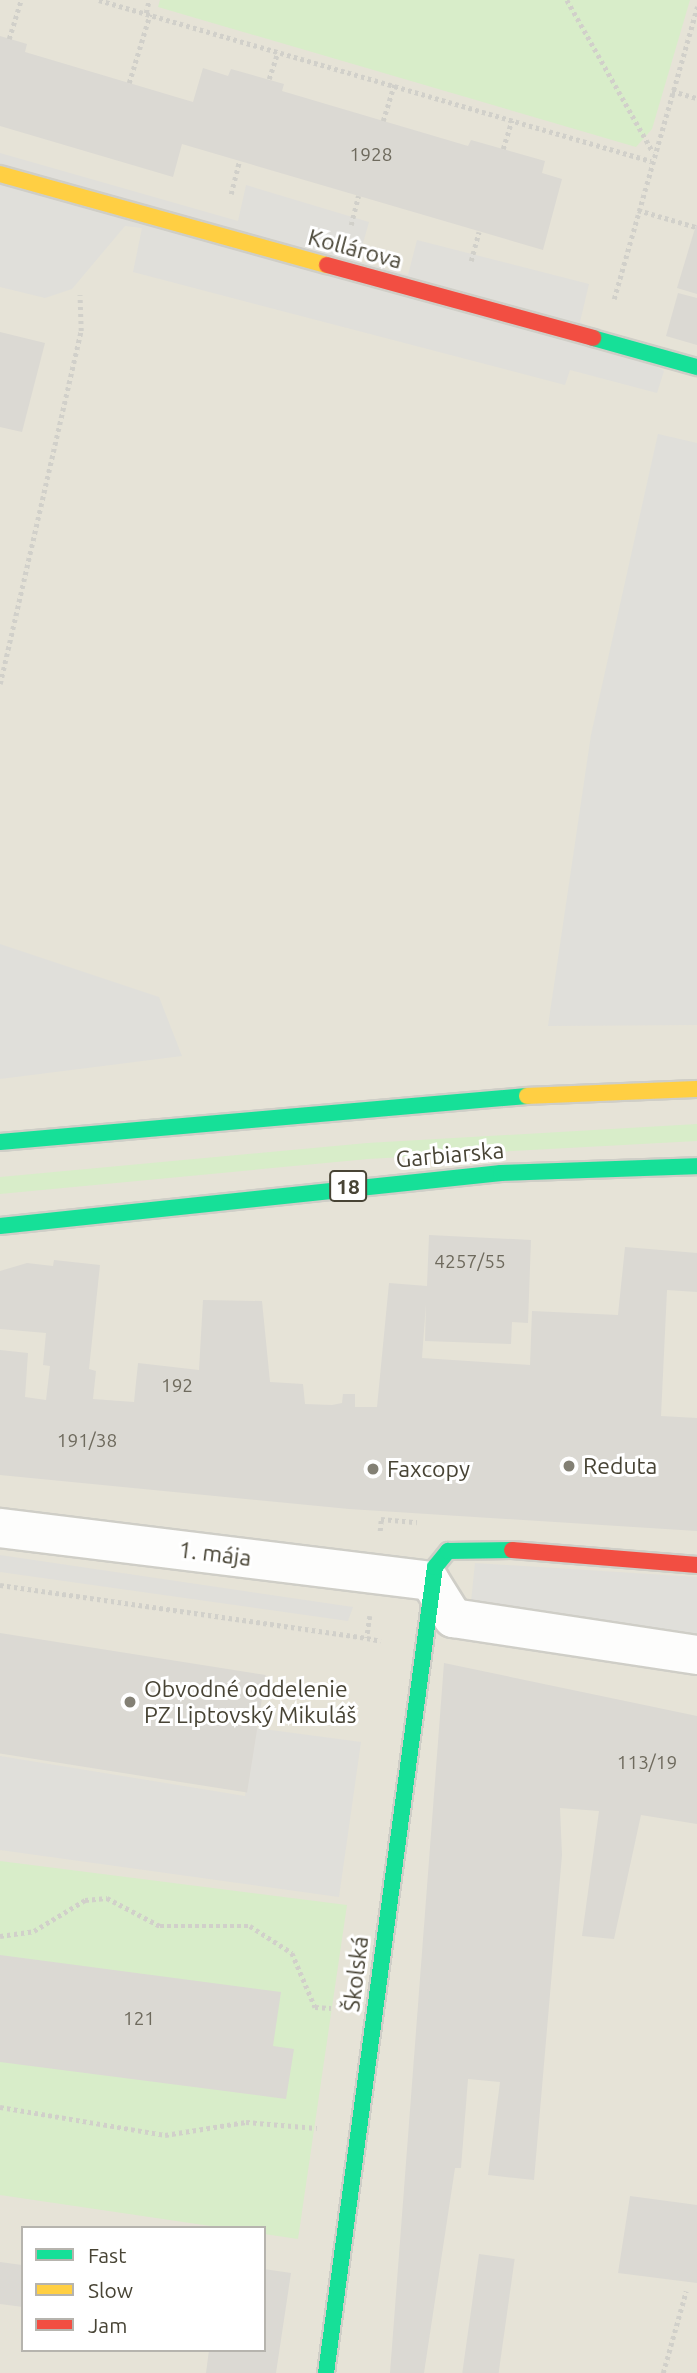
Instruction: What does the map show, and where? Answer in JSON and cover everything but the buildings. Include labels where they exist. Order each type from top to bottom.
[{"type":"street","name":"Kollárova","points":[[0,174],[697,368]]},
{"type":"street","points":[[0,1142],[423,1101],[697,1089]]},
{"type":"street","name":"Garbiarska","points":[[0,1226],[501,1173],[697,1166]]},
{"type":"street","name":"1. mája","points":[[0,1528],[429,1581]]},
{"type":"street","points":[[697,1565],[469,1547],[440,1558],[429,1581],[453,1618],[697,1655]]},
{"type":"street","name":"Školská","points":[[326,2373],[429,1581]]},
{"type":"path","points":[[9,39],[21,0]]},
{"type":"path","points":[[99,0],[651,161]]},
{"type":"path","points":[[129,83],[148,14],[149,0]]},
{"type":"path","points":[[567,0],[653,153]]},
{"type":"path","points":[[603,341],[653,153],[697,7]]},
{"type":"path","points":[[270,79],[278,52]]},
{"type":"path","points":[[383,121],[394,85]]},
{"type":"path","points":[[672,91],[697,98]]},
{"type":"path","points":[[503,149],[512,120]]},
{"type":"path","points":[[638,210],[696,227]]},
{"type":"path","points":[[0,684],[80,331],[80,295]]},
{"type":"path","points":[[0,1585],[367,1638]]},
{"type":"path","points":[[0,1936],[34,1931],[85,1900],[107,1898],[160,1926],[250,1926],[292,1953],[305,1972],[314,2007],[344,2009]]},
{"type":"path","points":[[0,2107],[165,2135],[246,2122],[358,2132]]},
{"type":"path","points":[[663,2373],[686,2291]]},
{"type":"shaded area","points":[[0,0],[697,0],[697,2373],[0,2373]]},
{"type":"shaded area","points":[[0,153],[238,221],[246,185],[369,222],[358,261],[408,275],[417,240],[589,284],[580,322],[664,371],[657,393],[570,370],[565,385],[133,272],[142,228],[125,226],[72,289],[45,298],[0,287]]},
{"type":"shaded area","points":[[658,434],[697,443],[697,1025],[548,1026],[591,735]]},
{"type":"shaded area","points":[[0,944],[159,997],[182,1056],[0,1079]]},
{"type":"shaded area","points":[[0,1555],[353,1607],[348,1621],[0,1572]]},
{"type":"shaded area","points":[[475,1563],[697,1577],[697,1643],[470,1612]]},
{"type":"shaded area","points":[[256,1728],[361,1742],[339,1897],[0,1850],[0,1756],[245,1796]]},
{"type":"green space","points":[[160,0],[690,0],[652,129],[636,147],[158,7]]},
{"type":"green space","points":[[697,1124],[697,1141],[368,1159],[0,1194],[0,1177],[367,1143]]},
{"type":"green space","points":[[0,1861],[347,1905],[298,2239],[266,2234],[266,2226],[210,2226],[0,2195]]},
{"type":"traffic: fast","points":[[593,338],[697,367]]},
{"type":"traffic: fast","points":[[0,1142],[527,1096]]},
{"type":"traffic: fast","points":[[0,1226],[501,1173],[697,1166]]},
{"type":"traffic: fast","points":[[326,2373],[435,1567],[448,1551],[512,1550]]},
{"type":"traffic: slow","points":[[0,174],[327,265]]},
{"type":"traffic: slow","points":[[527,1096],[697,1089]]},
{"type":"traffic: jam","points":[[327,265],[593,338]]},
{"type":"traffic: jam","points":[[512,1550],[697,1565]]},
{"type":"place","name":"Reduta","points":[[569,1466]]},
{"type":"place","name":"Faxcopy","points":[[373,1469]]},
{"type":"place","name":"Obvodné oddelenie PZ Liptovský Mikuláš","points":[[130,1702]]}]
